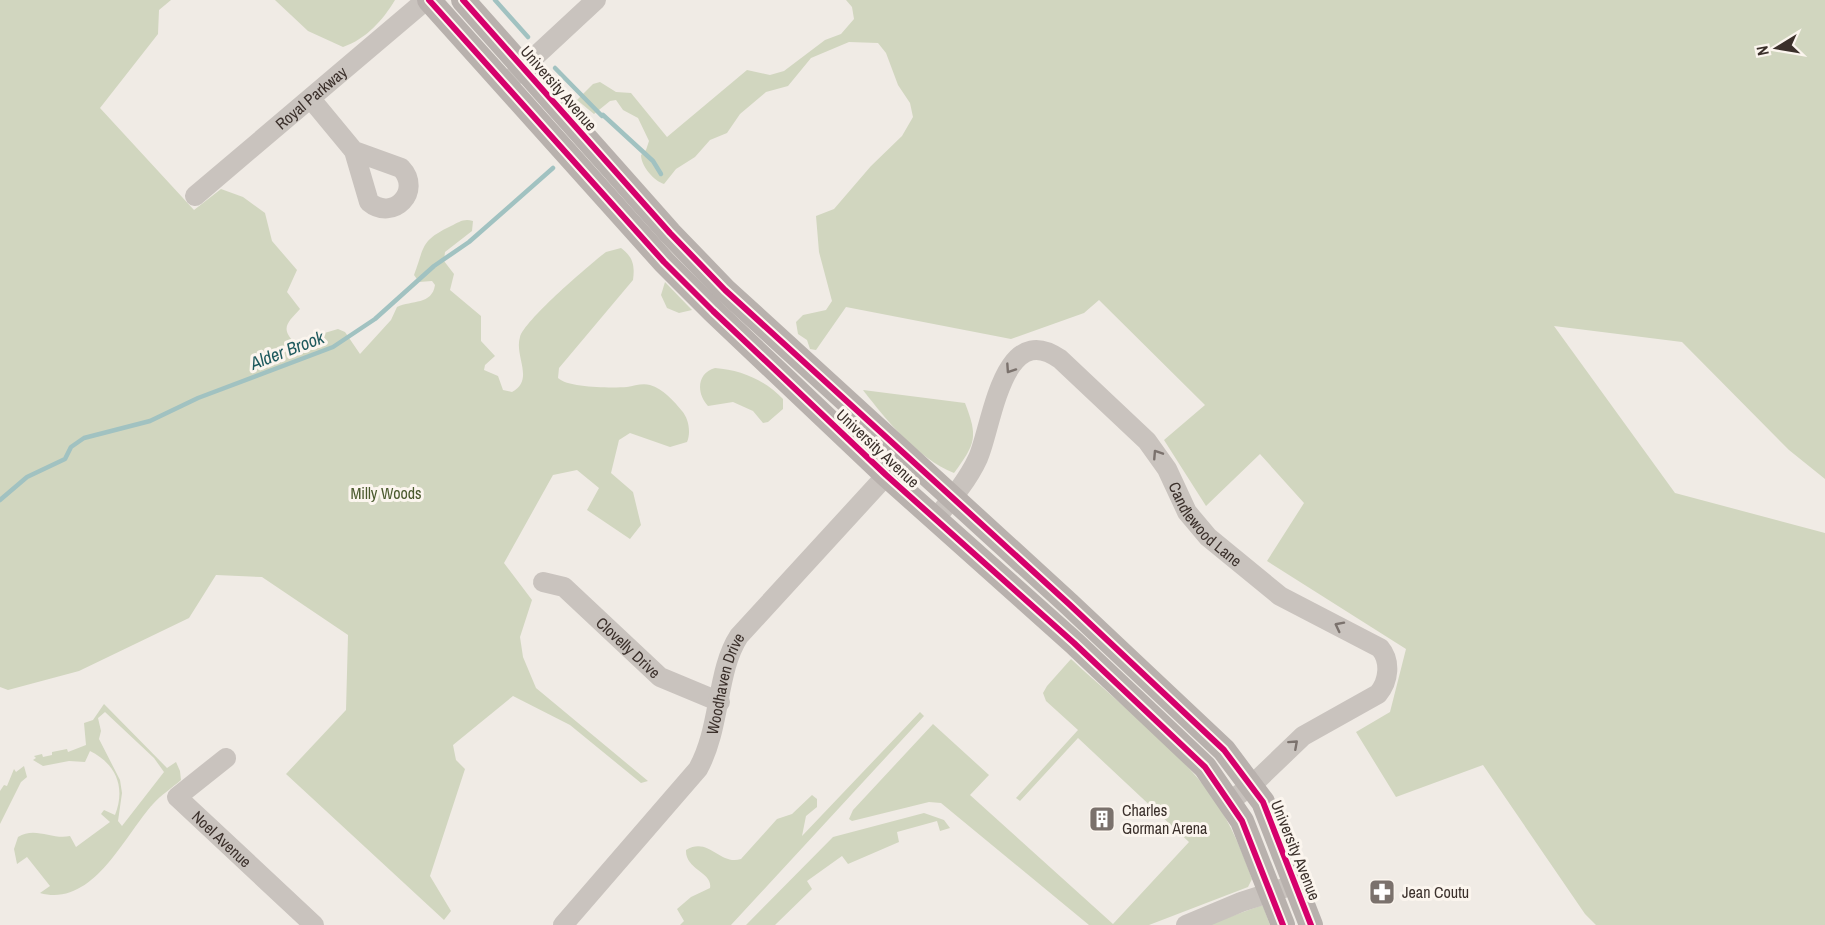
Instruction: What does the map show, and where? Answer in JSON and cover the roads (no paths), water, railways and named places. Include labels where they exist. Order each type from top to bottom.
[{"type":"main road","name":"University Avenue","points":[[428,0],[664,262],[886,475],[1184,745],[1205,767],[1230,801],[1255,849],[1283,925]]},
{"type":"main road","name":"University Avenue","points":[[463,0],[699,264],[904,456],[953,497],[1213,738],[1252,785],[1271,820],[1311,925]]},
{"type":"street","name":"Royal Parkway","points":[[195,196],[428,0]]},
{"type":"street","points":[[506,84],[596,0]]},
{"type":"street","points":[[311,99],[354,151]]},
{"type":"street","name":"Candlewood Lane","points":[[935,519],[953,497],[980,455],[998,391],[1011,365],[1029,351],[1047,352],[1060,359],[1147,441],[1167,470],[1187,512],[1208,537],[1280,596],[1380,648],[1385,656],[1387,668],[1384,685],[1378,694],[1307,733],[1252,785],[1230,801]]},
{"type":"street","name":"Woodhaven Drive","points":[[563,925],[698,769],[711,739],[732,651],[739,636],[904,456]]},
{"type":"street","name":"Clovelly Drive","points":[[543,582],[564,587],[664,680],[720,702]]},
{"type":"street","name":"Noel Avenue","points":[[226,758],[177,797],[314,925]]},
{"type":"street","points":[[1186,925],[1271,892],[1296,885]]},
{"type":"waterway","name":"Alder Brook","points":[[495,0],[528,37]]},
{"type":"waterway","name":"Alder Brook","points":[[555,68],[602,116]]},
{"type":"waterway","points":[[603,115],[653,161],[661,174]]},
{"type":"waterway","name":"Alder Brook","points":[[0,500],[27,477],[65,459],[71,447],[84,438],[150,421],[198,398],[333,347],[375,319],[434,266],[469,242],[553,168]]},
{"type":"place","name":"Charles Gorman Arena","points":[[1102,819]]},
{"type":"place","name":"Jean Coutu","points":[[1382,892]]},
{"type":"park label","name":"Milly Woods","points":[[386,493]]}]
